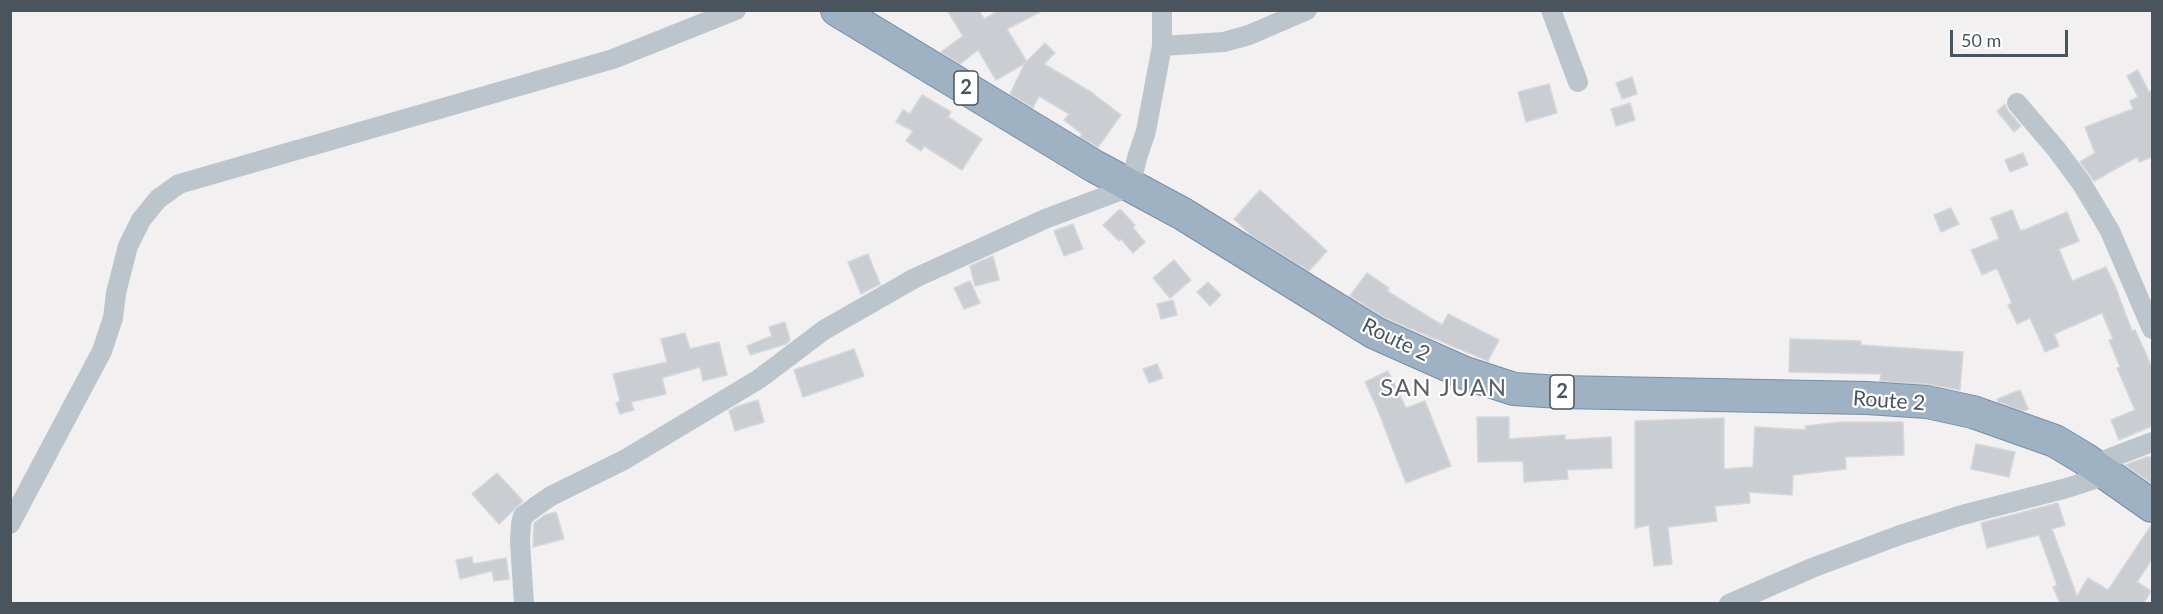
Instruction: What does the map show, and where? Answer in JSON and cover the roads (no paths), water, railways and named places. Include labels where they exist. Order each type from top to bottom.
[{"type":"highway","name":"Route 2","points":[[837,10],[1114,177],[1183,214],[1375,333],[1465,373],[1514,389],[1560,392],[1867,398],[1927,402],[1973,412],[2055,441],[2152,506]]},
{"type":"street","points":[[10,524],[102,351],[113,318],[116,293],[128,246],[141,219],[158,199],[179,184],[613,59],[736,10]]},
{"type":"street","points":[[524,603],[521,524],[524,516],[535,507],[551,496],[624,460],[759,379],[824,330],[915,278],[1045,219],[1114,177],[1137,158],[1148,121],[1162,46],[1162,10]]},
{"type":"street","points":[[1162,46],[1224,42],[1249,35],[1307,10]]},
{"type":"street","points":[[1551,10],[1578,82]]},
{"type":"street","points":[[2017,103],[2082,183],[2110,231],[2152,329]]},
{"type":"street","points":[[1729,603],[1812,568],[1900,535],[1962,515],[2067,488],[2095,466],[2152,442]]},
{"type":"district","name":"SAN JUAN","points":[[1444,388]]}]
